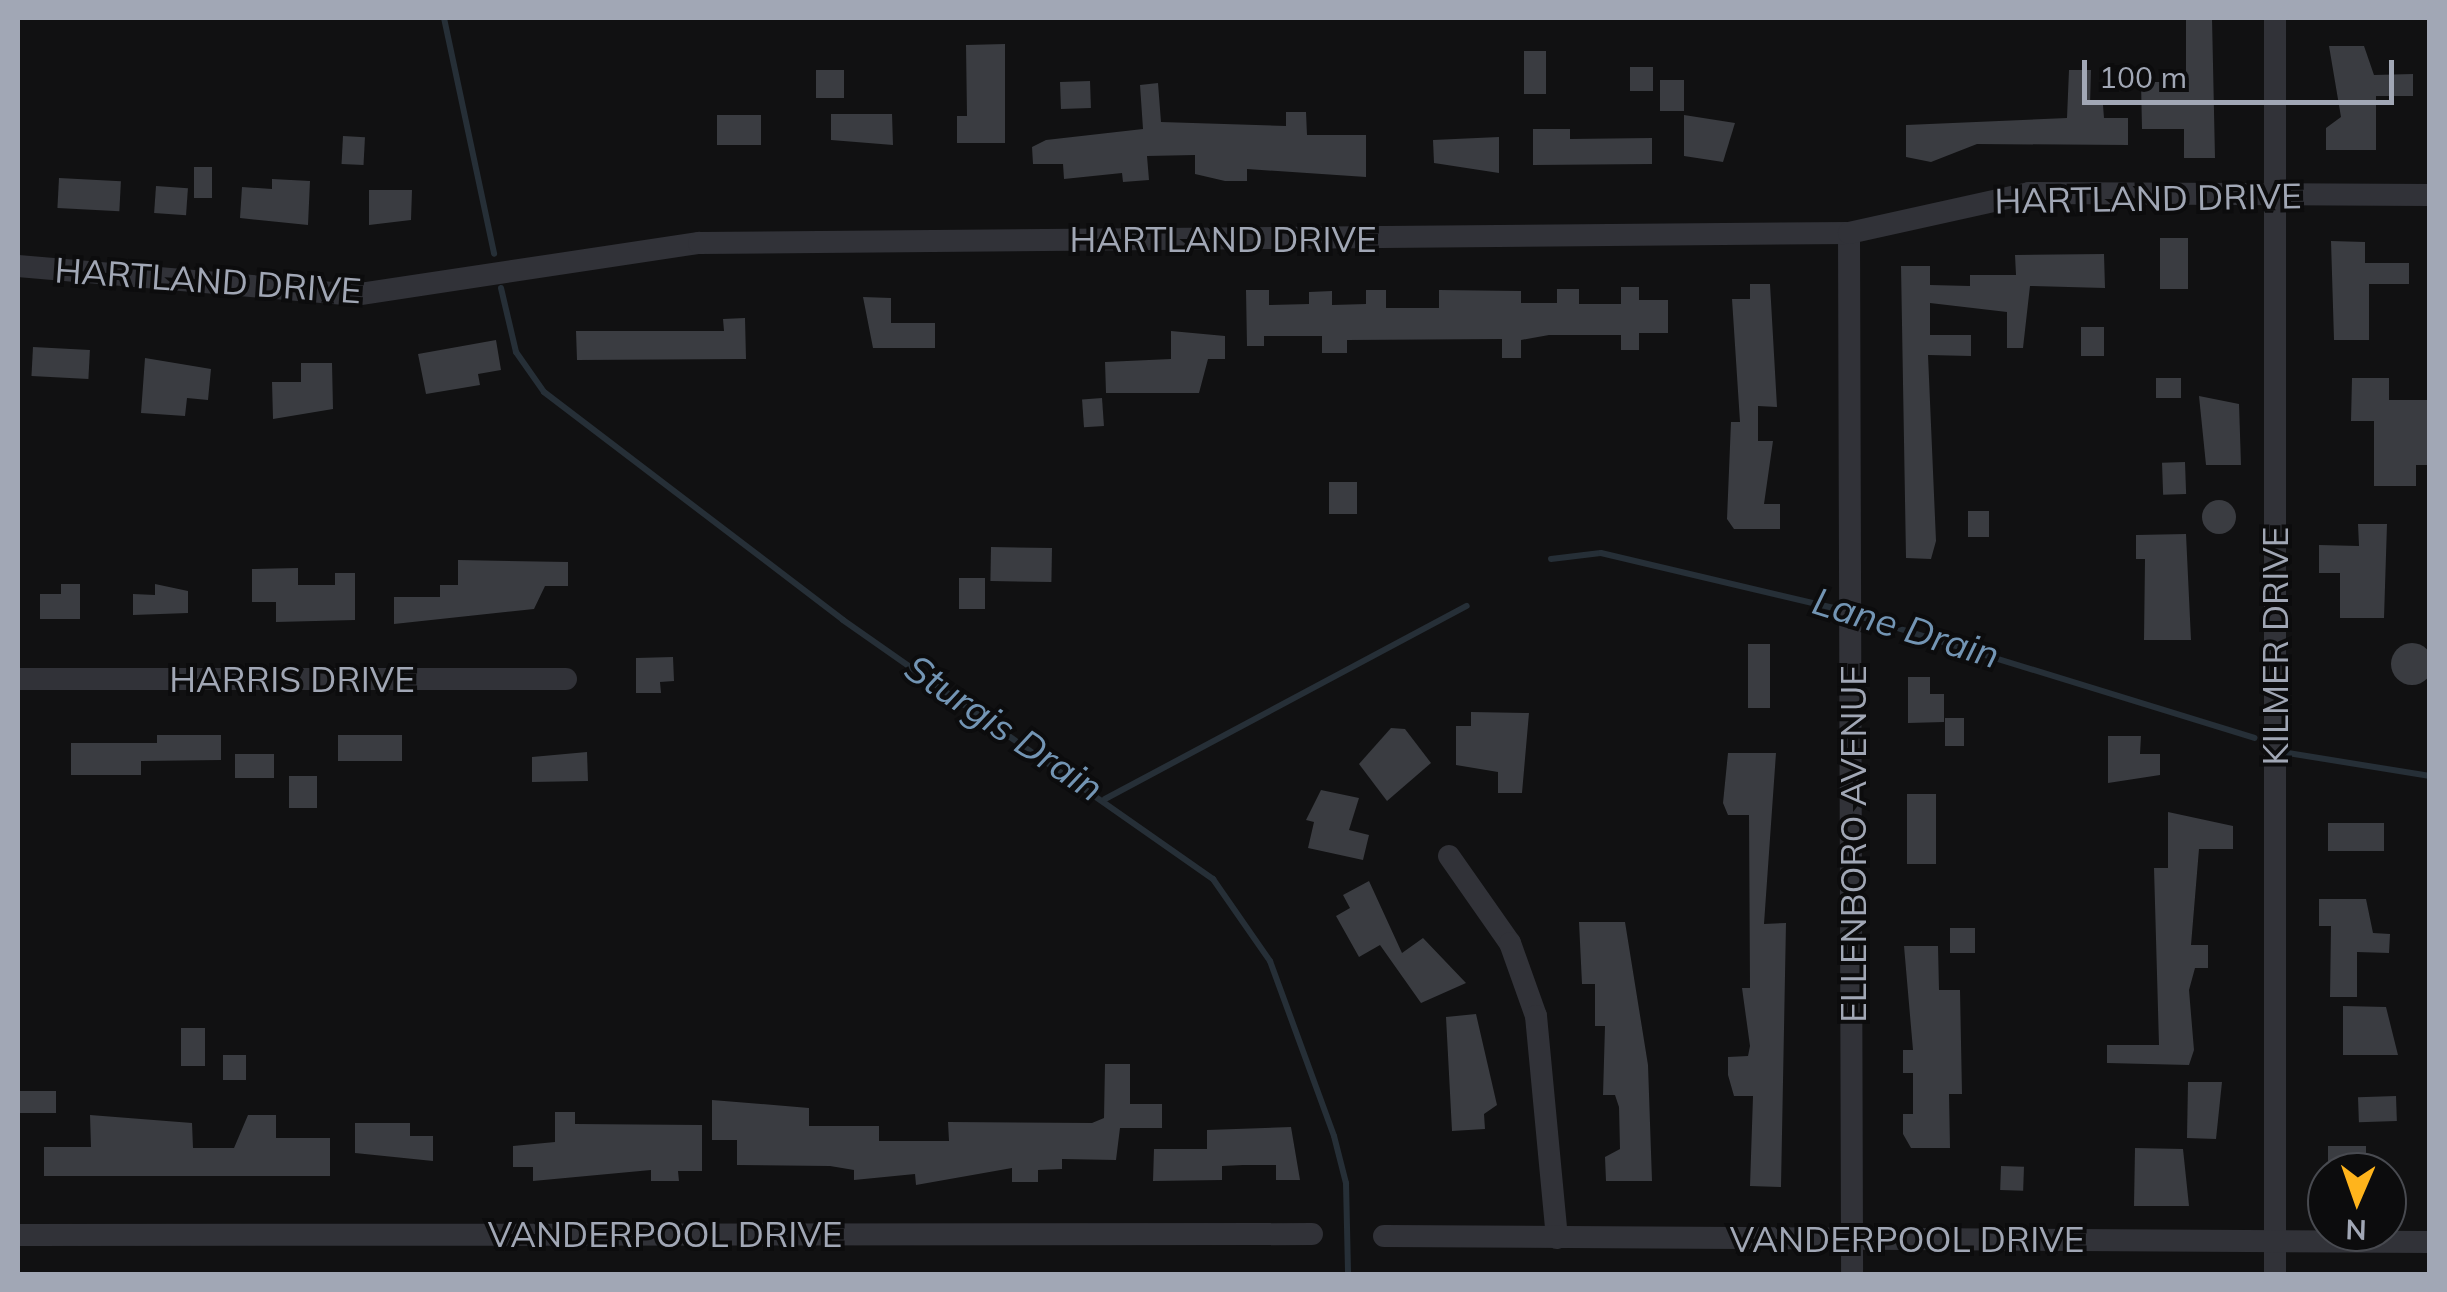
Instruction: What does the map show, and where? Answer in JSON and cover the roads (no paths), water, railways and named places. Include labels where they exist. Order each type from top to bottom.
[{"type":"street","name":"KILMER DRIVE","points":[[2275,18],[2276,1274]]},
{"type":"street","name":"HARTLAND DRIVE","points":[[18,266],[354,295],[699,243],[1849,233],[1996,195],[2430,195]]},
{"type":"street","name":"ELLENBORO AVENUE","points":[[1849,233],[1854,621],[1852,1274]]},
{"type":"street","name":"HARRIS DRIVE","points":[[18,679],[566,678]]},
{"type":"street","points":[[1449,856],[1510,943],[1536,1016],[1557,1238]]},
{"type":"street","name":"VANDERPOOL DRIVE","points":[[18,1234],[1312,1234]]},
{"type":"street","name":"VANDERPOOL DRIVE","points":[[1384,1236],[2430,1242]]},
{"type":"waterway","name":"Sturgis Drain","points":[[444,18],[494,254]]},
{"type":"waterway","name":"Sturgis Drain","points":[[501,288],[516,352],[544,392],[843,620],[1213,879],[1270,961],[1334,1136],[1346,1183],[1348,1274]]},
{"type":"waterway","name":"Lane Drain","points":[[1551,559],[1601,553],[1843,610]]},
{"type":"waterway","name":"Lane Drain","points":[[1105,799],[1467,606]]},
{"type":"waterway","points":[[1855,615],[2255,738]]},
{"type":"waterway","name":"Lane Drain","points":[[2288,753],[2430,776]]}]
